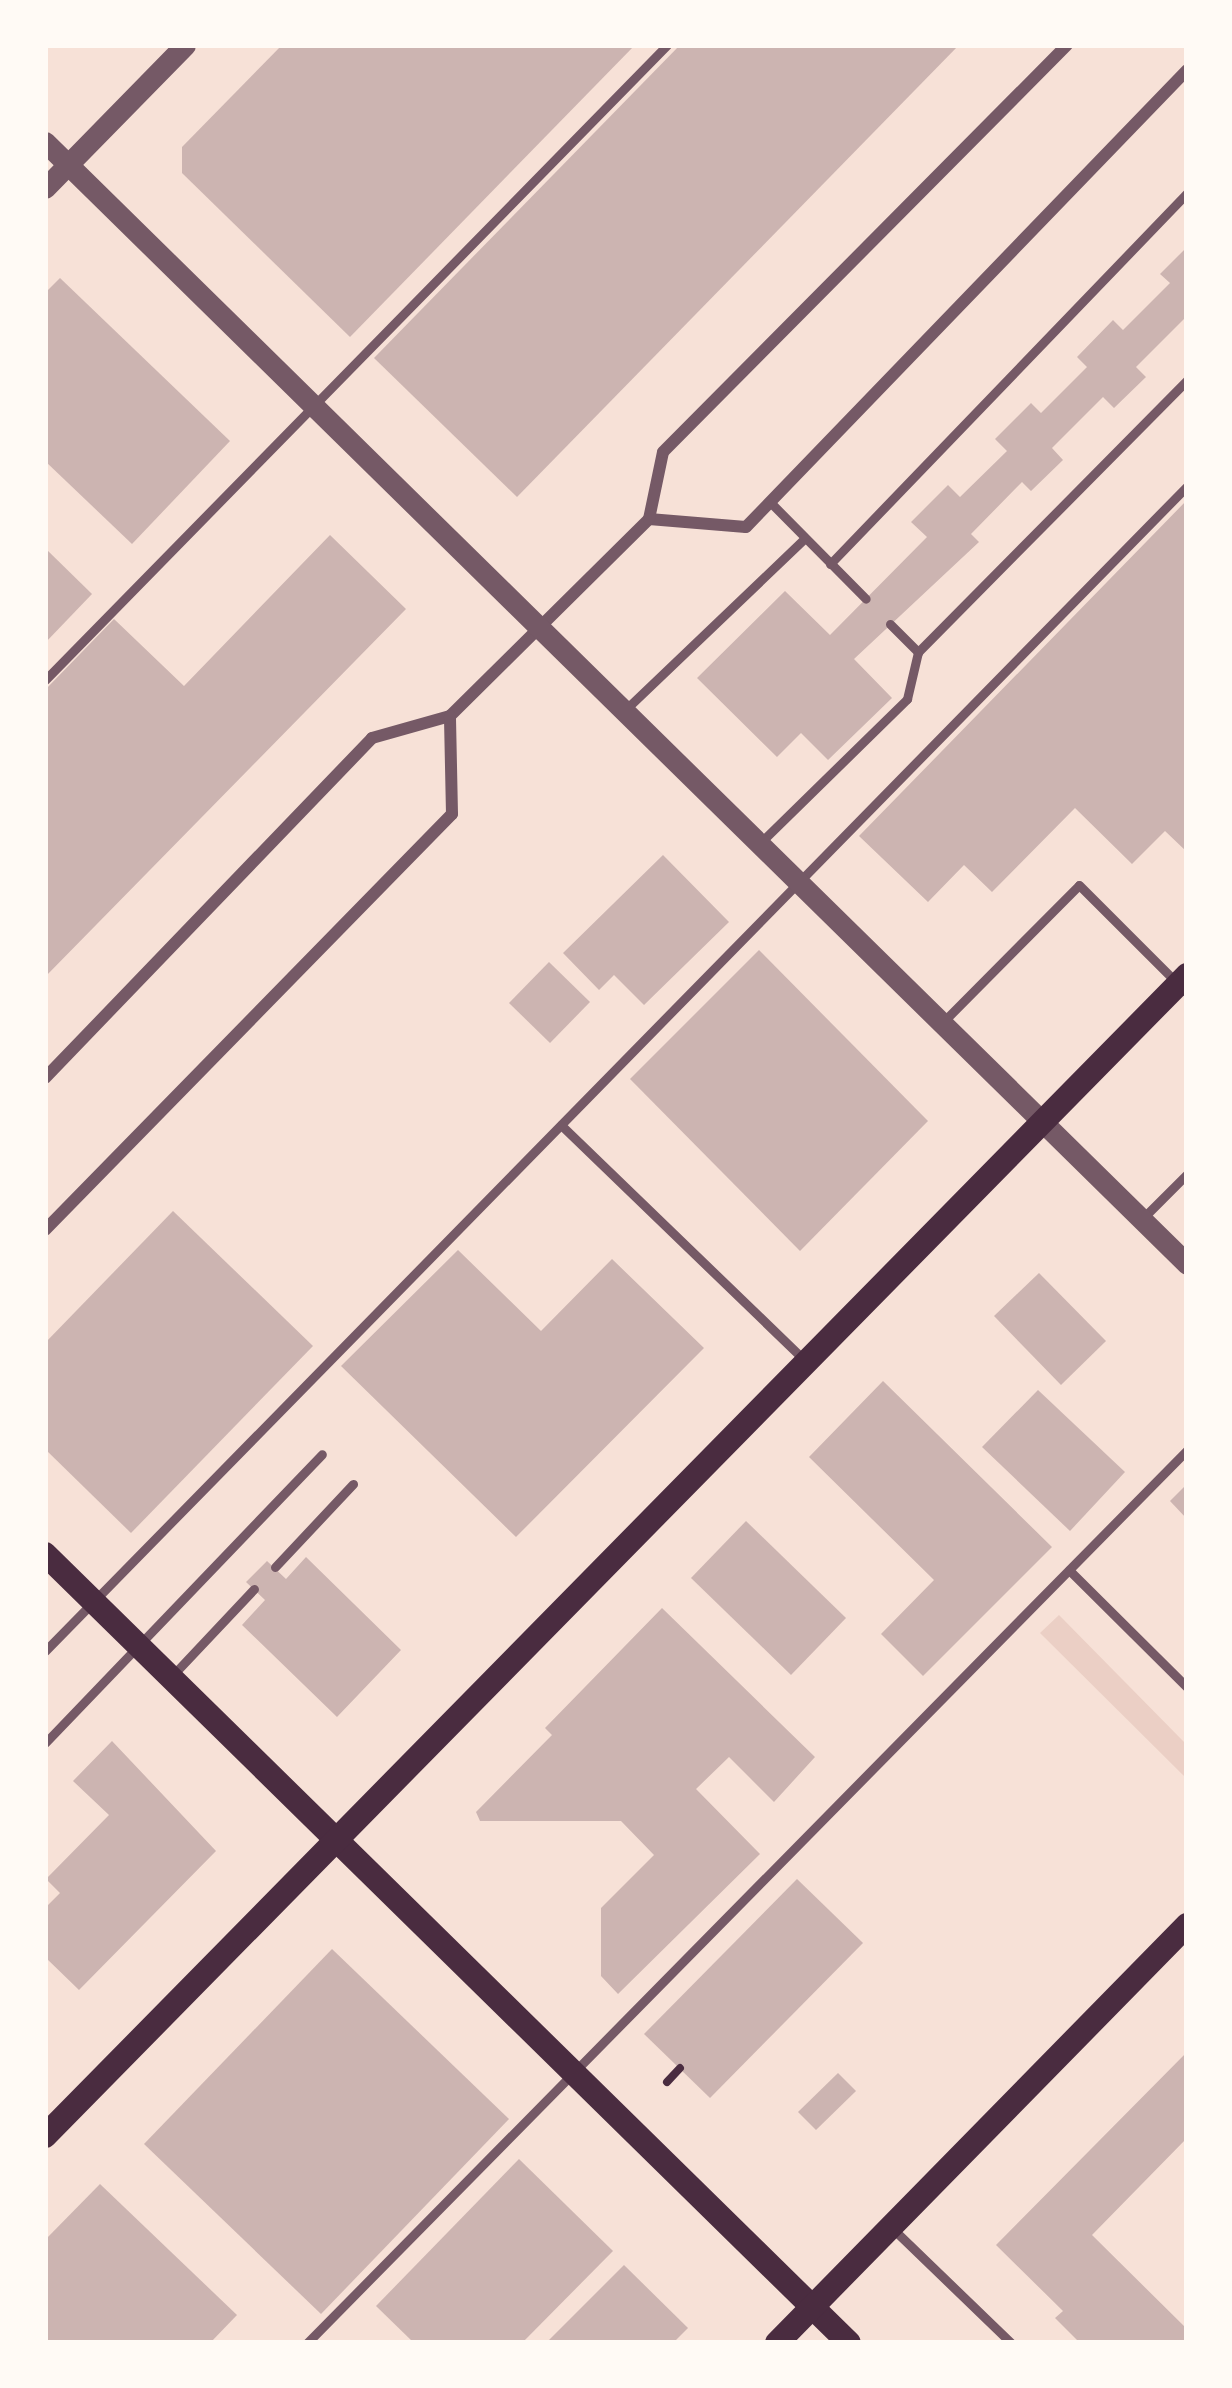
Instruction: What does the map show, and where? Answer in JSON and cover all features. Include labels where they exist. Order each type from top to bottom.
[{"type":"main road","points":[[45,2136],[1184,984]]},
{"type":"main road","points":[[45,1554],[849,2343]]},
{"type":"main road","points":[[777,2343],[1187,1925]]},
{"type":"street","points":[[45,188],[185,45]]},
{"type":"street","points":[[45,1078],[372,738],[450,716],[650,519],[663,452],[1067,45]]},
{"type":"street","points":[[650,519],[746,527],[1187,70]]},
{"type":"street","points":[[45,142],[1187,1264]]},
{"type":"street","points":[[45,1230],[452,814],[450,716]]},
{"type":"lane","points":[[45,680],[667,45]]},
{"type":"lane","points":[[830,563],[1187,194]]},
{"type":"lane","points":[[759,844],[907,699],[918,652],[1187,380]]},
{"type":"lane","points":[[45,1651],[1187,486]]},
{"type":"lane","points":[[770,502],[866,599]]},
{"type":"lane","points":[[624,711],[806,538]]},
{"type":"lane","points":[[890,624],[918,652]]},
{"type":"lane","points":[[942,1023],[1079,885],[1184,984]]},
{"type":"lane","points":[[561,1125],[806,1362]]},
{"type":"lane","points":[[1142,1220],[1187,1174]]},
{"type":"lane","points":[[307,2343],[1187,1450]]},
{"type":"lane","points":[[45,1742],[141,1648],[322,1454]]},
{"type":"lane","points":[[274,1568],[352,1484]]},
{"type":"lane","points":[[1069,1570],[1187,1687]]},
{"type":"lane","points":[[171,1678],[254,1589]]},
{"type":"lane","points":[[891,2227],[1011,2343]]},
{"type":"path","points":[[667,2082],[680,2068]]},
{"type":"shaded area","points":[[1059,1615],[1187,1745],[1187,1779],[1040,1633]]},
{"type":"building","points":[[282,45],[635,45],[350,337],[182,173],[182,147]]},
{"type":"building","points":[[680,45],[959,45],[517,497],[374,358]]},
{"type":"building","points":[[1187,247],[1187,316],[1136,367],[1146,377],[1114,408],[1103,397],[1052,448],[1063,460],[1031,491],[1022,482],[971,534],[979,542],[854,659],[892,698],[828,760],[801,733],[777,757],[697,678],[785,591],[830,635],[927,537],[911,522],[948,485],[960,497],[1007,451],[995,439],[1031,403],[1041,413],[1087,367],[1077,357],[1113,320],[1123,330],[1170,283],[1160,274]]},
{"type":"building","points":[[60,278],[230,441],[132,544],[45,461],[45,293]]},
{"type":"building","points":[[1187,500],[1187,852],[1165,831],[1132,864],[1075,808],[992,892],[964,865],[928,902],[859,836]]},
{"type":"building","points":[[330,535],[406,609],[45,977],[45,690],[114,619],[184,686]]},
{"type":"building","points":[[45,548],[92,594],[45,643]]},
{"type":"building","points":[[663,855],[729,922],[644,1005],[614,975],[599,990],[563,953]]},
{"type":"building","points":[[759,950],[928,1121],[800,1251],[630,1079]]},
{"type":"building","points":[[549,962],[590,1002],[550,1043],[509,1003]]},
{"type":"building","points":[[173,1211],[313,1346],[131,1533],[45,1449],[45,1343]]},
{"type":"building","points":[[458,1250],[541,1331],[612,1259],[704,1348],[516,1537],[341,1366]]},
{"type":"building","points":[[1039,1273],[1106,1341],[1061,1385],[994,1316]]},
{"type":"building","points":[[883,1381],[1052,1547],[923,1676],[881,1634],[934,1580],[809,1457]]},
{"type":"building","points":[[1038,1390],[1125,1472],[1070,1531],[982,1447]]},
{"type":"building","points":[[1187,1484],[1187,1519],[1170,1501]]},
{"type":"building","points":[[746,1521],[846,1618],[791,1675],[691,1578]]},
{"type":"building","points":[[306,1557],[401,1650],[337,1717],[242,1625],[265,1600],[246,1582],[267,1561],[286,1579]]},
{"type":"building","points":[[662,1608],[815,1757],[774,1802],[729,1757],[696,1789],[760,1854],[618,1994],[601,1976],[601,1908],[654,1855],[621,1821],[480,1821],[476,1812],[552,1735],[545,1728]]},
{"type":"building","points":[[112,1741],[216,1851],[79,1990],[45,1957],[45,1908],[60,1893],[46,1879],[109,1815],[73,1781]]},
{"type":"building","points":[[797,1879],[863,1943],[710,2098],[644,2034]]},
{"type":"building","points":[[332,1949],[509,2119],[321,2314],[144,2144]]},
{"type":"building","points":[[1187,2052],[1187,2138],[1092,2235],[1187,2329],[1187,2343],[1080,2343],[1055,2318],[1063,2311],[996,2245]]},
{"type":"building","points":[[838,2073],[856,2091],[816,2130],[798,2112]]},
{"type":"building","points":[[519,2159],[613,2251],[522,2343],[414,2343],[376,2306]]},
{"type":"building","points":[[100,2184],[237,2315],[210,2343],[45,2343],[45,2240]]},
{"type":"building","points":[[624,2265],[688,2328],[673,2343],[546,2343]]}]
